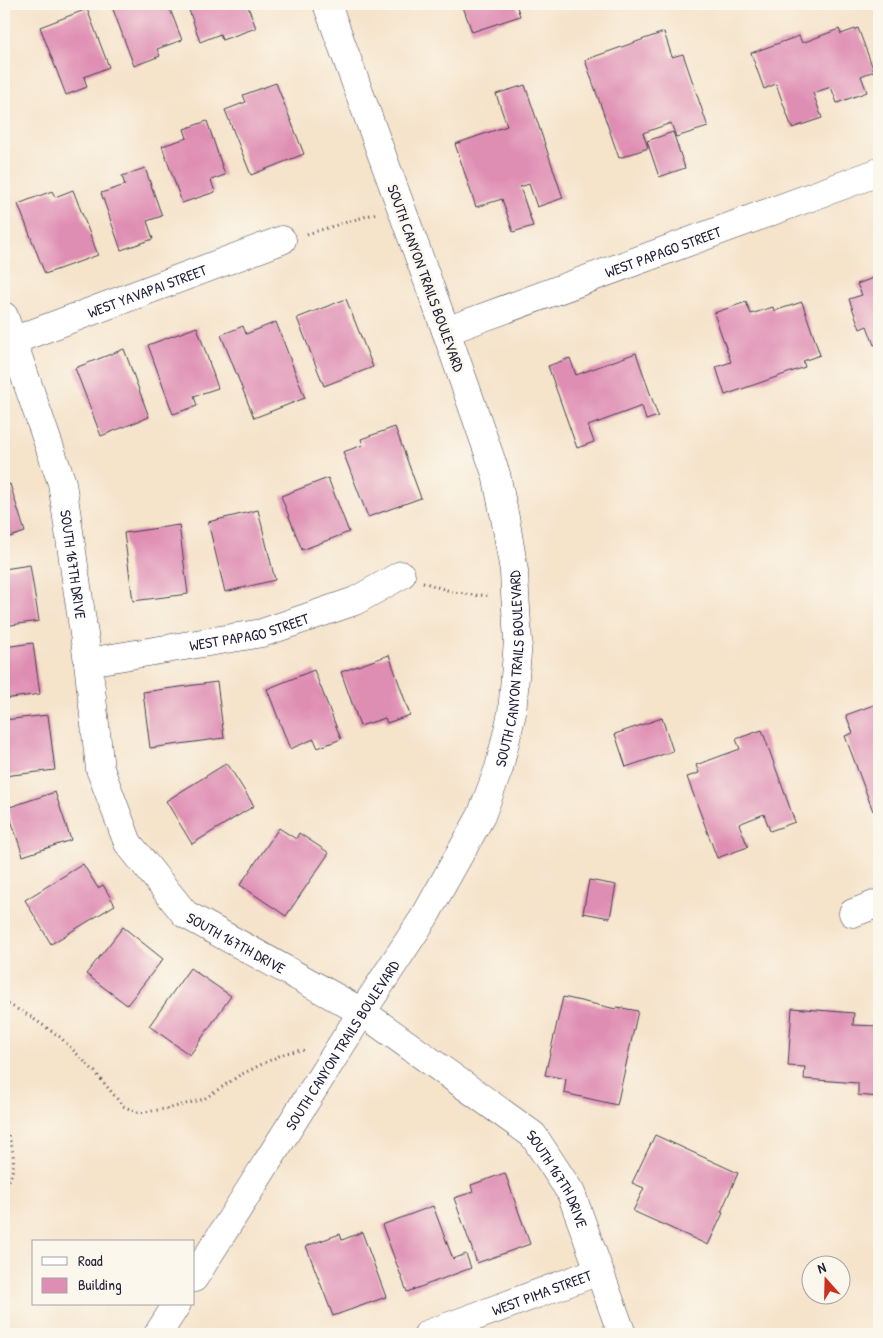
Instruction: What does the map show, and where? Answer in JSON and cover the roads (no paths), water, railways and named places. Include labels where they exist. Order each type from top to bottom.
[{"type":"street","name":"SOUTH CANYON TRAILS BOULEVARD","points":[[195,1276],[425,916],[481,816],[499,768],[512,714],[518,641],[514,572],[496,474],[327,4]]},
{"type":"street","name":"WEST PAPAGO STREET","points":[[446,331],[879,172]]},
{"type":"street","name":"WEST YAVAPAI STREET","points":[[8,329],[282,240]]},
{"type":"street","name":"SOUTH 167TH DRIVE","points":[[8,329],[62,483],[88,662],[100,769],[128,844],[185,914],[362,1012],[533,1135],[571,1192],[622,1334]]},
{"type":"street","name":"WEST PAPAGO STREET","points":[[88,662],[262,634],[355,601],[401,575]]},
{"type":"street","points":[[853,913],[879,904]]},
{"type":"street","name":"WEST PIMA STREET","points":[[428,1334],[599,1271]]},
{"type":"street","points":[[158,1334],[176,1306]]}]
